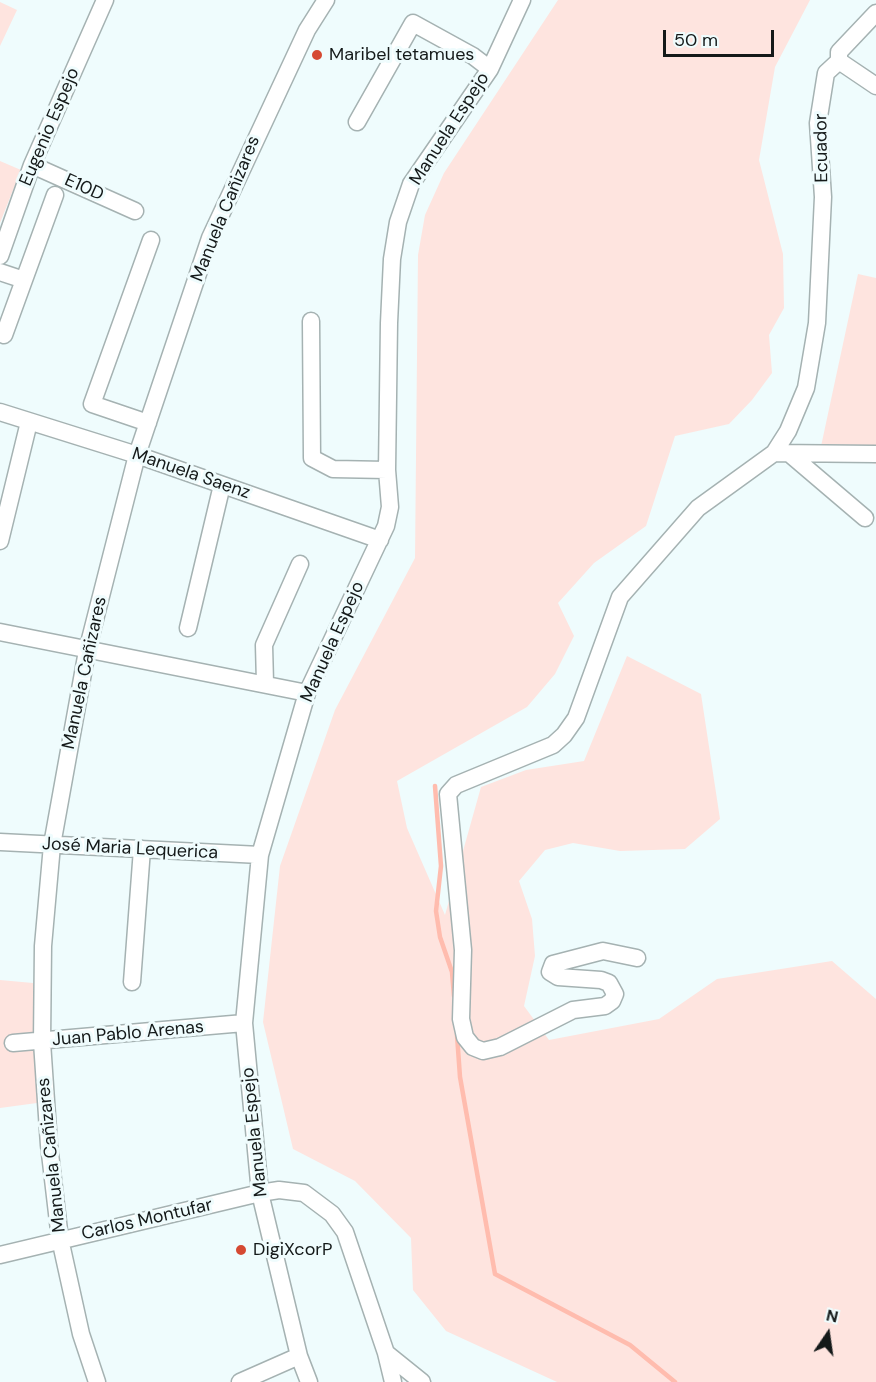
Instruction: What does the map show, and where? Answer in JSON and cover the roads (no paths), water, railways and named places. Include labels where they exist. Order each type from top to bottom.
[{"type":"street","name":"Eugenio Espejo","points":[[0,256],[32,165],[105,0]]},
{"type":"street","name":"Manuela Cañizares","points":[[97,1382],[81,1334],[60,1239],[49,1145],[42,1042],[43,946],[52,845],[87,651],[137,455],[210,238],[307,30],[326,0]]},
{"type":"street","name":"Manuela Espejo","points":[[309,1382],[299,1356],[260,1193],[244,1023],[260,855],[307,693],[380,540],[390,507],[387,470],[390,302],[392,259],[398,222],[411,184],[490,69],[522,0]]},
{"type":"street","name":"Ecuador","points":[[774,453],[788,431],[806,388],[817,323],[823,197],[819,123],[825,73],[839,61],[839,52],[876,13]]},
{"type":"street","points":[[357,122],[413,23],[473,56],[490,69]]},
{"type":"street","points":[[839,61],[876,86]]},
{"type":"street","name":"E10D","points":[[32,165],[135,211]]},
{"type":"street","points":[[4,335],[55,195]]},
{"type":"street","points":[[148,423],[92,404],[151,240]]},
{"type":"street","points":[[0,272],[24,280]]},
{"type":"street","points":[[311,321],[312,458],[333,469],[387,470]]},
{"type":"street","name":"Manuela Saenz","points":[[0,412],[137,455],[380,540]]},
{"type":"street","points":[[0,541],[29,422]]},
{"type":"street","points":[[637,958],[603,951],[553,964],[550,972],[558,977],[601,980],[609,983],[615,994],[612,1001],[605,1006],[573,1010],[500,1047],[483,1051],[473,1047],[465,1037],[461,1019],[463,950],[448,794],[456,785],[553,745],[564,735],[576,718],[620,597],[699,508],[774,453],[791,455],[876,454]]},
{"type":"street","points":[[791,455],[865,518]]},
{"type":"street","points":[[188,628],[222,485]]},
{"type":"street","points":[[265,683],[264,645],[300,564]]},
{"type":"street","points":[[0,632],[307,693]]},
{"type":"street","name":"José Maria Lequerica","points":[[0,842],[260,855]]},
{"type":"street","points":[[132,982],[142,849]]},
{"type":"street","name":"Juan Pablo Arenas","points":[[13,1043],[244,1023]]},
{"type":"street","name":"Carlos Montufar","points":[[0,1255],[260,1193],[279,1190],[304,1193],[332,1214],[345,1232],[386,1353],[393,1382]]},
{"type":"street","points":[[386,1353],[422,1382]]},
{"type":"street","points":[[240,1382],[299,1356]]},
{"type":"waterway","points":[[435,786],[441,866],[436,911],[440,937],[452,972],[454,996]]},
{"type":"waterway","points":[[457,1035],[460,1077],[495,1274],[630,1345],[675,1382]]},
{"type":"place","name":"Maribel tetamues","points":[[317,55]]},
{"type":"place","name":"DigiXcorP","points":[[241,1250]]}]
